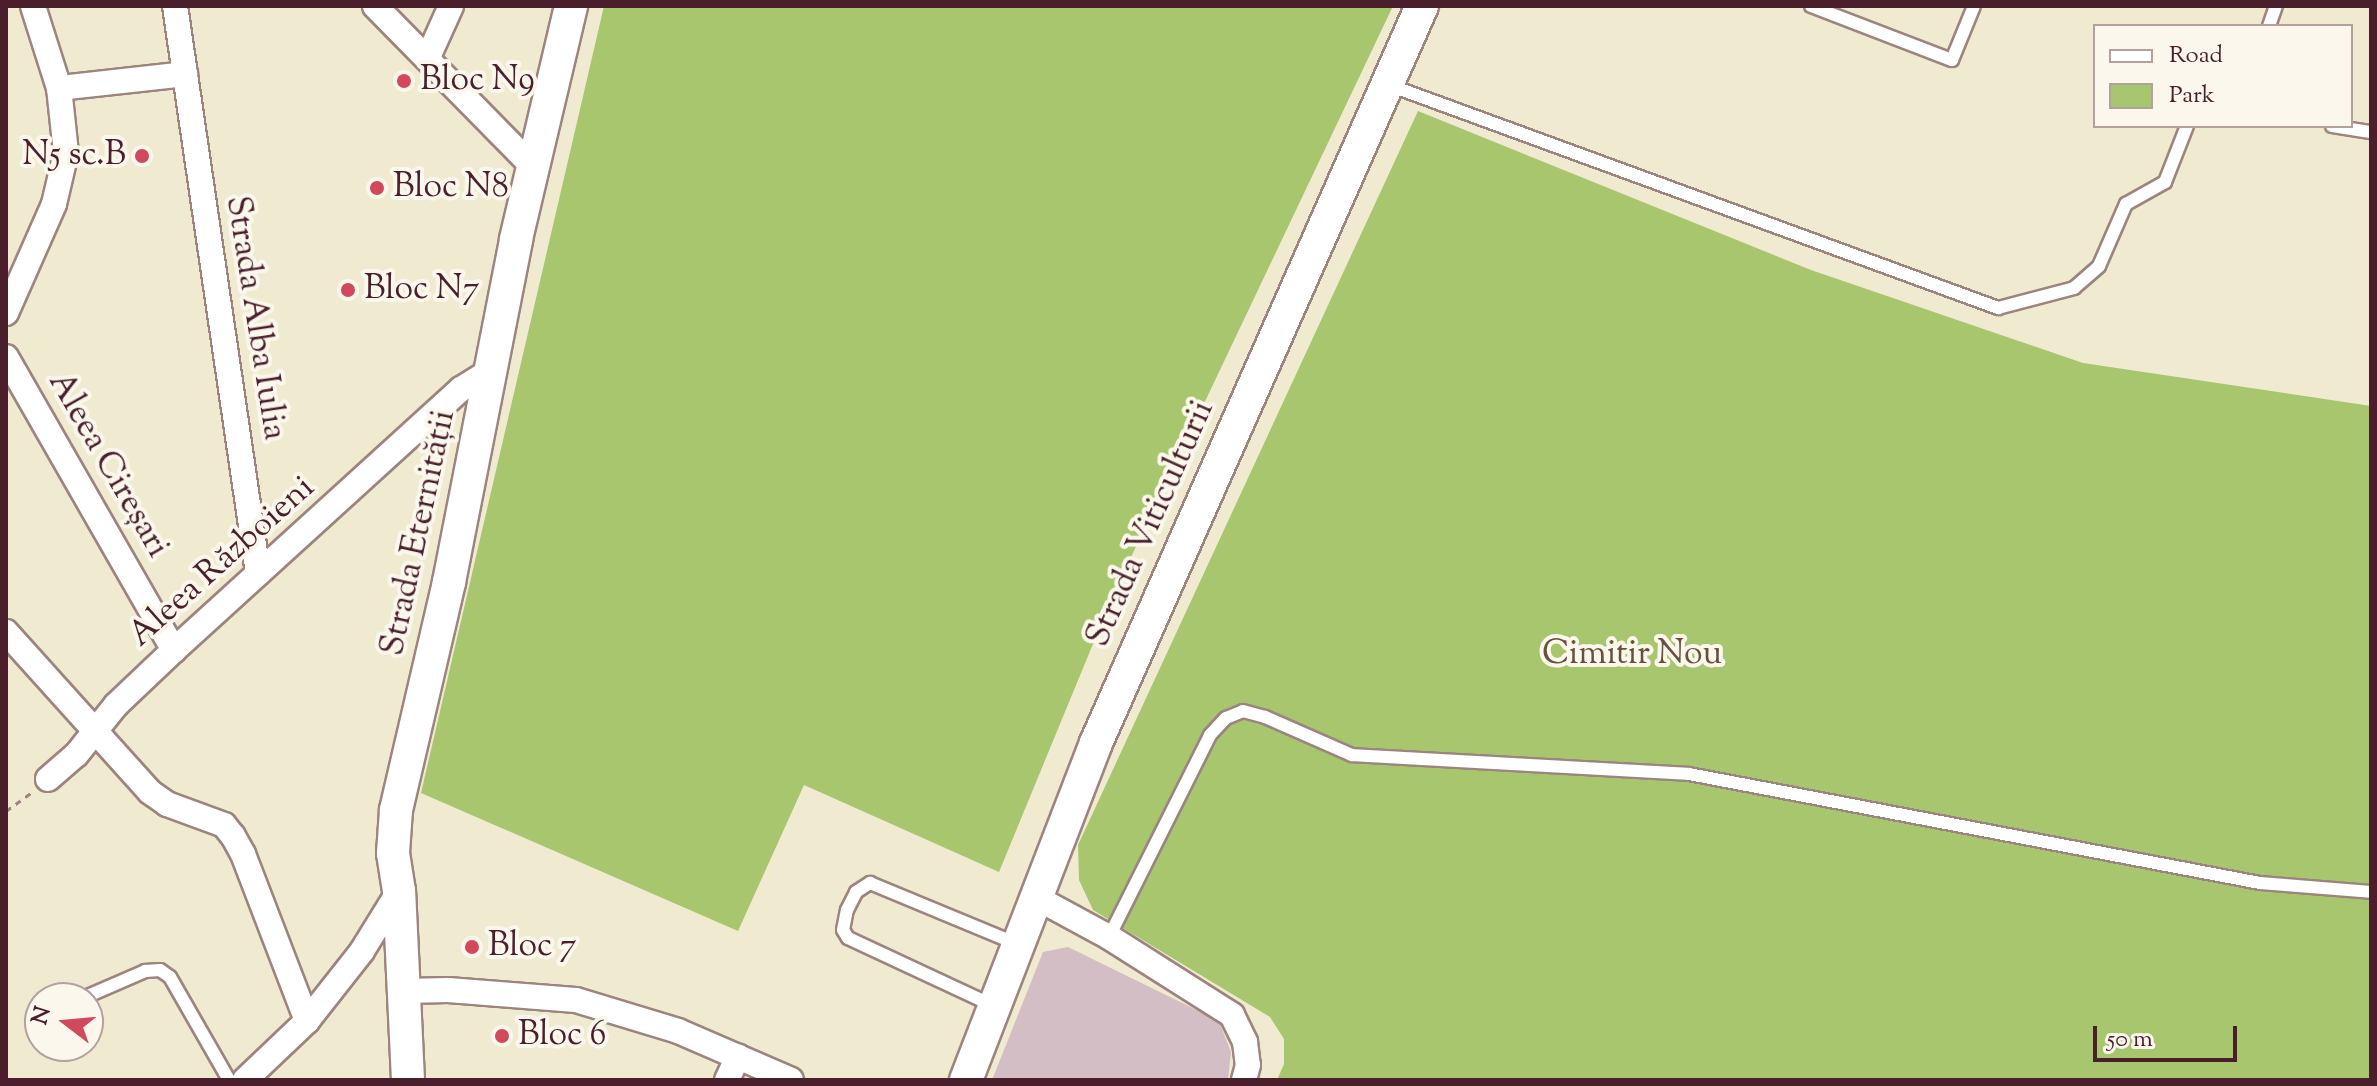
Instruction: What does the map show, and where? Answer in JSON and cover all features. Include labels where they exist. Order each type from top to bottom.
[{"type":"main road","name":"Strada Eternității","points":[[408,1080],[399,891],[393,853],[396,810],[449,582],[533,167],[571,6]]},
{"type":"main road","name":"Strada Viticulturii","points":[[966,1080],[1096,743],[1422,6]]},
{"type":"street","points":[[6,313],[54,204],[66,153],[59,88],[33,6]]},
{"type":"street","name":"Strada Alba Iulia","points":[[175,6],[258,573]]},
{"type":"street","points":[[375,6],[533,167]]},
{"type":"street","points":[[428,57],[451,6]]},
{"type":"street","points":[[59,88],[185,74]]},
{"type":"street","name":"Aleea Cireșari","points":[[6,357],[174,650]]},
{"type":"street","name":"Aleea Războieni","points":[[48,779],[76,755],[94,729],[174,650],[461,389],[492,370]]},
{"type":"street","points":[[6,632],[150,792],[167,804],[224,825],[233,836],[243,854],[307,1021]]},
{"type":"street","points":[[245,1080],[307,1021],[362,951],[399,891]]},
{"type":"street","points":[[1035,897],[1109,937],[1232,1015],[1245,1042],[1248,1065],[1244,1080]]},
{"type":"street","points":[[405,991],[461,991],[576,1000],[678,1031],[791,1080]]},
{"type":"street","points":[[727,1080],[738,1056]]},
{"type":"lane","points":[[1811,6],[1952,60],[1974,6]]},
{"type":"lane","points":[[1386,83],[1998,308],[2074,288],[2099,266],[2126,204],[2165,182],[2186,128]]},
{"type":"lane","points":[[2345,128],[2371,132]]},
{"type":"lane","points":[[1109,937],[1210,735],[1226,718],[1243,711],[1265,717],[1352,755],[1689,774],[2260,883],[2371,892]]},
{"type":"lane","points":[[994,1006],[848,938],[843,930],[847,910],[856,892],[870,883],[1017,944]]},
{"type":"lane","points":[[104,989],[145,971],[160,970],[170,977],[229,1080]]},
{"type":"path","points":[[6,811],[48,779]]},
{"type":"shaded area","points":[[1068,947],[1219,1021],[1231,1052],[1228,1080],[992,1080],[1043,952]]},
{"type":"green space","points":[[604,6],[1393,6],[1114,593],[999,872],[804,785],[738,931],[421,793]]},
{"type":"green space","name":"Cimitir Nou","points":[[1418,111],[1811,270],[2083,363],[2371,406],[2371,1080],[1277,1080],[1284,1064],[1284,1039],[1270,1017],[1093,910],[1079,880],[1078,845]]},
{"type":"place","name":"Bloc N9","points":[[404,81]]},
{"type":"place","name":"N5 sc.B","points":[[142,156]]},
{"type":"place","name":"Bloc N8","points":[[377,188]]},
{"type":"place","name":"Bloc N7","points":[[348,290]]},
{"type":"place","name":"Bloc 7","points":[[472,947]]},
{"type":"place","name":"Bloc 6","points":[[502,1036]]}]
